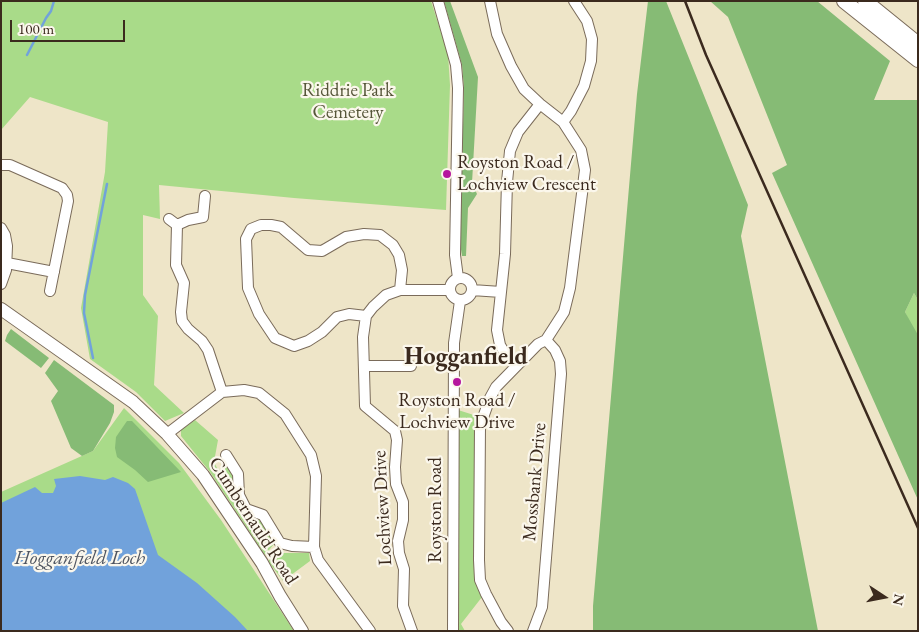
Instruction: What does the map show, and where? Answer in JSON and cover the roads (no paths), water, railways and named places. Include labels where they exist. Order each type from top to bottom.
[{"type":"highway","points":[[844,1],[918,60]]},
{"type":"highway","points":[[865,1],[918,44]]},
{"type":"main road","name":"Cumbernauld Road","points":[[1,309],[133,402],[167,434],[203,475],[262,563],[302,631]]},
{"type":"street","points":[[438,1],[456,65],[455,255],[458,278]]},
{"type":"street","points":[[490,1],[497,34],[510,66],[524,89],[563,122],[581,150],[585,170],[570,288],[564,312],[546,340],[538,344],[496,387],[480,426],[480,580],[501,622],[508,631]]},
{"type":"street","points":[[563,122],[584,86],[590,61],[592,39],[587,21],[574,1]]},
{"type":"street","points":[[516,366],[500,345],[497,330],[505,254],[506,190],[510,152],[518,132],[540,104]]},
{"type":"street","points":[[1,165],[10,165],[62,188],[66,192],[68,200],[50,291]]},
{"type":"street","points":[[205,196],[202,218],[173,222],[176,264],[184,283],[180,312],[182,321],[202,341],[208,350],[222,392]]},
{"type":"street","points":[[400,290],[402,270],[399,255],[393,245],[380,235],[364,234],[346,238],[322,251],[308,250],[281,227],[271,224],[251,229],[246,238],[248,288],[259,314],[275,338],[294,346],[308,342],[322,332],[337,317],[349,314],[366,316],[386,295],[400,290],[450,290]]},
{"type":"street","points":[[1,228],[7,242],[7,263],[1,284]]},
{"type":"street","points":[[7,263],[54,272]]},
{"type":"street","points":[[458,278],[469,282],[472,290],[468,298],[460,301],[453,298],[450,290],[451,284],[458,278]]},
{"type":"street","points":[[472,290],[501,292]]},
{"type":"street","name":"Royston Road","points":[[453,631],[454,344],[460,301]]},
{"type":"street","name":"Lochview Drive","points":[[366,316],[363,337],[365,406],[395,431],[397,440],[396,484],[403,502],[403,520],[398,541],[399,553],[404,569],[403,606],[412,631]]},
{"type":"street","name":"Mossbank Drive","points":[[533,631],[542,607],[561,374],[560,361],[555,350],[546,340]]},
{"type":"street","points":[[364,366],[411,366]]},
{"type":"street","points":[[167,434],[222,392],[244,390],[259,393],[285,414],[311,455],[316,476],[314,547],[318,560],[370,631]]},
{"type":"street","points":[[226,455],[238,474],[239,495],[246,509],[263,515],[280,542],[292,546],[314,547]]},
{"type":"water","name":"Hogganfield Loch","points":[[80,476],[105,480],[113,477],[128,483],[135,489],[158,555],[197,583],[248,631],[1,631],[1,503],[35,487],[42,493],[53,493],[56,486],[54,479]]},
{"type":"waterway","points":[[27,55],[51,11],[54,1]]},
{"type":"waterway","points":[[93,358],[84,313],[85,295],[107,184]]},
{"type":"railway","points":[[685,1],[706,55],[918,528]]},
{"type":"place","name":"Royston Road / Lochview Crescent","points":[[447,174]]},
{"type":"place","name":"Royston Road / Lochview Drive","points":[[457,382]]},
{"type":"district","name":"Hogganfield","points":[[466,357]]},
{"type":"park label","name":"Riddrie Park Cemetery","points":[[348,102]]}]
